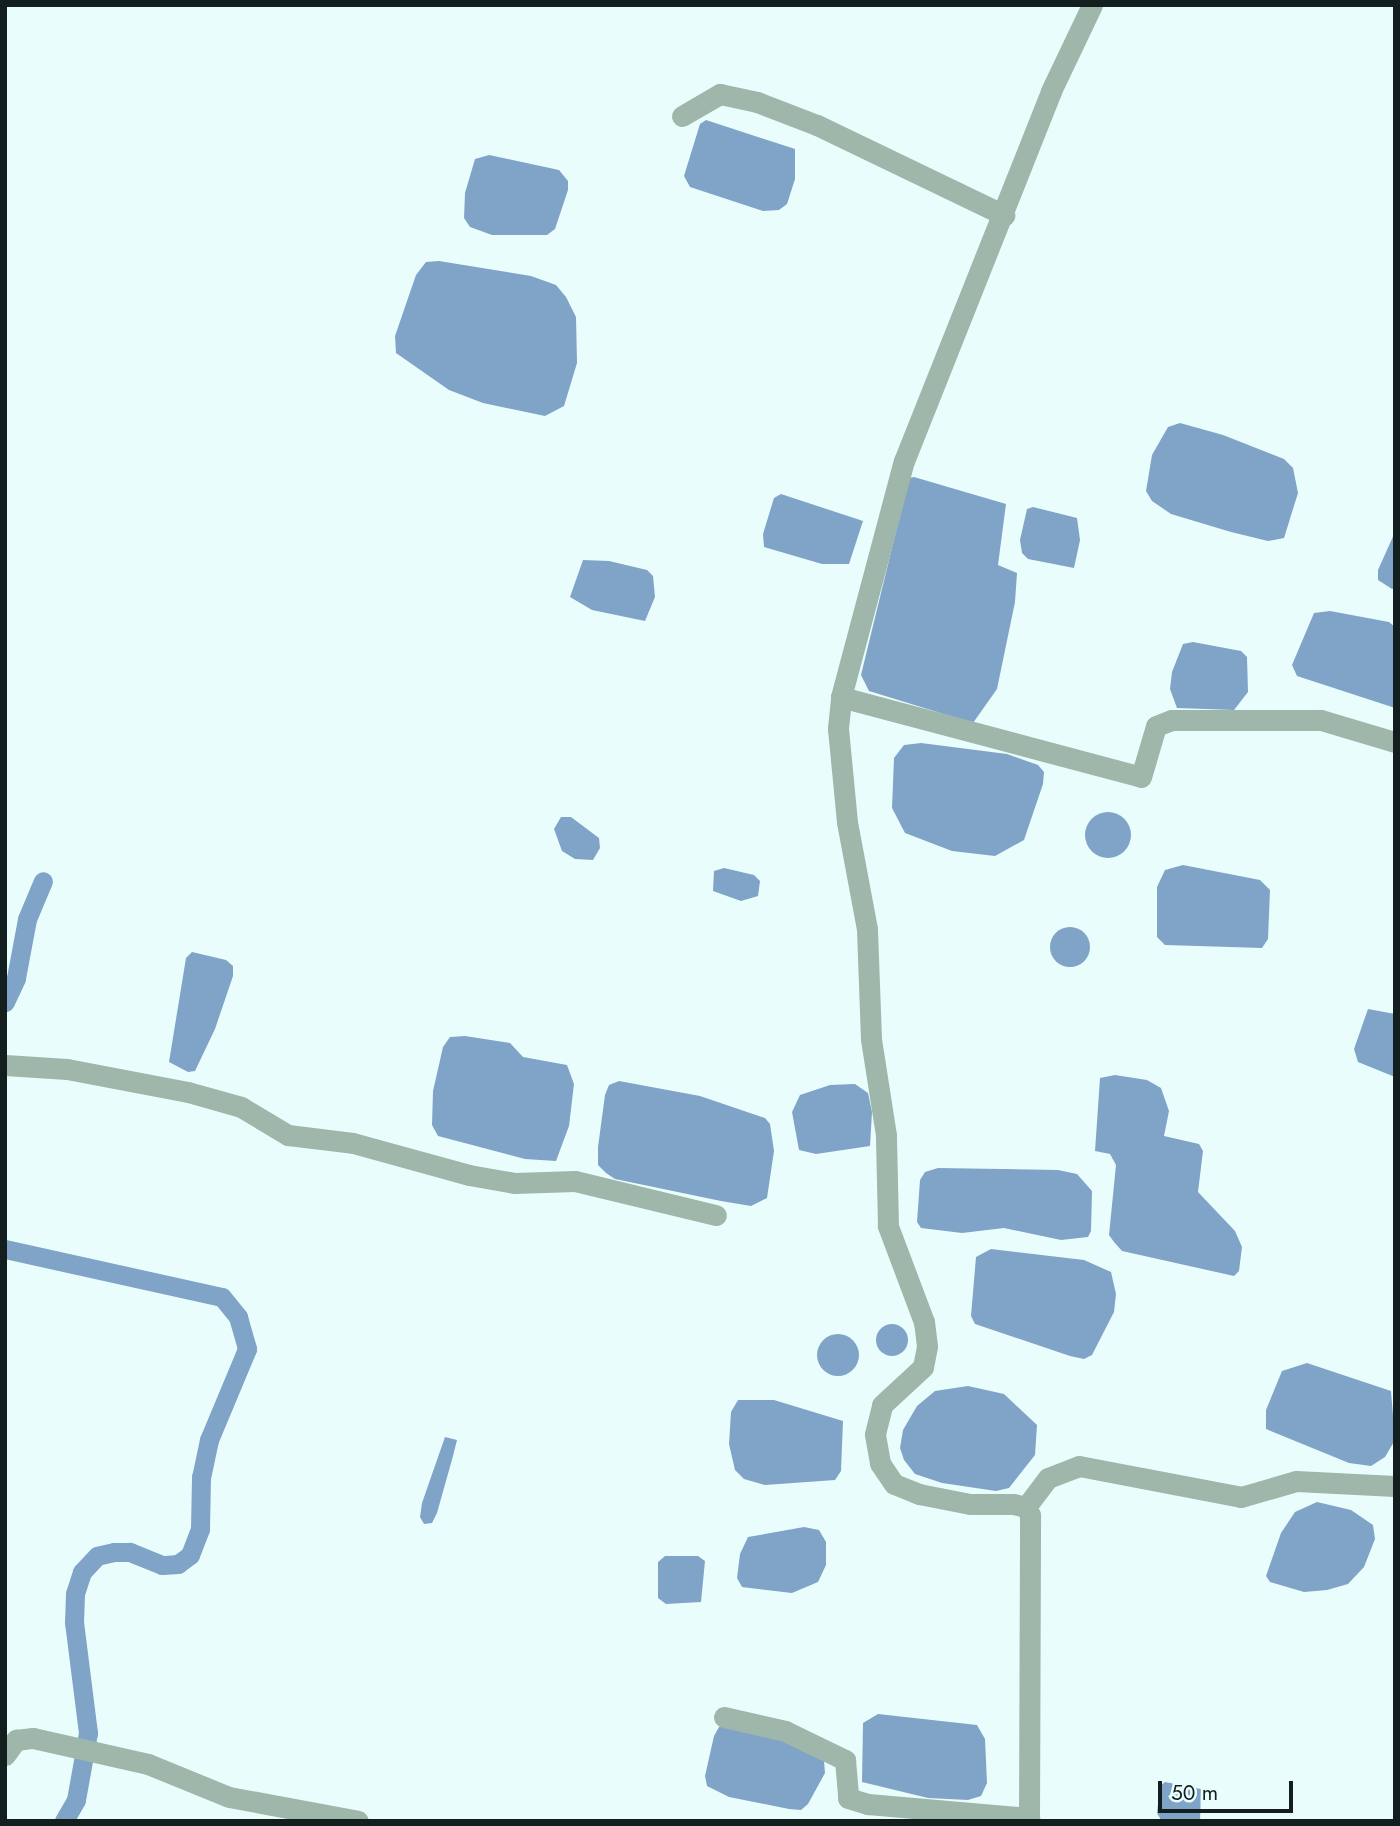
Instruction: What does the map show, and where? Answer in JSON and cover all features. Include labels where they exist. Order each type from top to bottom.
[{"type":"street","points":[[1026,1507],[970,1504],[919,1494],[894,1484],[880,1463],[875,1434],[882,1405],[923,1367],[927,1346],[924,1322],[888,1226],[886,1135],[871,1039],[867,929],[842,771],[841,697],[904,461],[1004,215],[1051,90],[1091,5]]},
{"type":"street","points":[[682,116],[720,94],[757,103],[817,125],[1004,215]]},
{"type":"street","points":[[841,697],[1141,776],[1156,726],[1172,720],[1321,720],[1395,742]]},
{"type":"street","points":[[5,1065],[67,1069],[188,1092],[241,1107],[288,1135],[353,1143],[469,1175],[515,1183],[575,1181],[716,1214]]},
{"type":"street","points":[[1026,1507],[1048,1478],[1079,1466],[1241,1497],[1296,1481],[1395,1486]]},
{"type":"street","points":[[724,1717],[785,1731],[839,1756],[849,1773],[848,1798],[868,1804],[1029,1819],[1033,1534],[1026,1507]]},
{"type":"street","points":[[5,1755],[16,1740],[33,1738],[148,1764],[229,1797],[358,1821]]},
{"type":"water","points":[[706,120],[795,149],[795,179],[787,204],[779,210],[763,211],[690,187],[684,176],[700,124]]},
{"type":"water","points":[[489,155],[559,170],[568,181],[568,190],[555,229],[547,235],[492,235],[470,227],[464,218],[465,193],[475,159]]},
{"type":"water","points":[[439,261],[531,276],[556,285],[566,297],[576,317],[577,363],[564,406],[545,416],[483,403],[449,390],[396,353],[395,336],[416,275],[426,262]]},
{"type":"water","points":[[1180,423],[1223,435],[1284,459],[1293,468],[1298,493],[1284,538],[1268,541],[1231,532],[1171,514],[1152,501],[1146,491],[1152,455],[1168,427]]},
{"type":"water","points":[[914,477],[1006,504],[998,565],[1017,573],[1015,602],[997,689],[973,723],[869,691],[861,675],[909,478]]},
{"type":"water","points":[[781,494],[863,521],[849,564],[822,564],[764,547],[763,534],[774,498]]},
{"type":"water","points":[[1033,507],[1077,518],[1080,540],[1074,568],[1028,559],[1022,553],[1020,540],[1027,509]]},
{"type":"water","points":[[1395,532],[1395,588],[1392,589],[1378,580],[1378,570]]},
{"type":"water","points":[[583,560],[609,561],[647,570],[653,576],[655,597],[645,621],[592,610],[570,597]]},
{"type":"water","points":[[1330,611],[1389,622],[1395,627],[1395,708],[1297,676],[1292,665],[1314,613]]},
{"type":"water","points":[[1193,642],[1241,651],[1247,657],[1248,692],[1234,710],[1177,708],[1170,689],[1172,672],[1183,644]]},
{"type":"water","points":[[921,743],[1007,754],[1038,765],[1044,772],[1043,784],[1024,840],[995,856],[952,851],[905,833],[892,808],[894,758],[904,745]]},
{"type":"water","points":[[1108,812],[1124,819],[1131,835],[1124,851],[1108,858],[1092,851],[1085,835],[1092,819]]},
{"type":"water","points":[[561,817],[571,817],[599,838],[600,848],[593,860],[575,859],[562,851],[554,829]]},
{"type":"water","points":[[1183,865],[1260,880],[1270,890],[1268,939],[1262,948],[1165,945],[1157,937],[1157,887],[1165,870]]},
{"type":"water","points":[[724,868],[754,875],[760,881],[758,896],[741,901],[713,891],[714,871]]},
{"type":"water","points":[[1070,927],[1084,933],[1090,947],[1084,961],[1070,967],[1056,961],[1050,947],[1056,933]]},
{"type":"water","points":[[192,952],[226,960],[233,966],[233,976],[215,1029],[195,1071],[188,1072],[169,1062],[186,958]]},
{"type":"water","points":[[1368,1009],[1395,1014],[1395,1077],[1358,1062],[1354,1049]]},
{"type":"water","points":[[465,1036],[510,1043],[523,1057],[567,1065],[574,1084],[569,1126],[556,1161],[525,1159],[438,1136],[432,1125],[433,1091],[443,1047],[450,1037]]},
{"type":"water","points":[[1115,1075],[1147,1080],[1161,1088],[1169,1111],[1164,1136],[1199,1144],[1203,1151],[1198,1192],[1235,1231],[1242,1247],[1239,1271],[1234,1276],[1122,1251],[1109,1235],[1116,1165],[1110,1154],[1095,1151],[1100,1078]]},
{"type":"water","points":[[619,1081],[700,1096],[765,1118],[770,1124],[774,1151],[767,1198],[751,1206],[615,1179],[606,1173],[598,1165],[605,1095],[609,1085]]},
{"type":"water","points":[[855,1084],[868,1093],[872,1112],[870,1146],[816,1154],[799,1150],[792,1112],[800,1095],[830,1085]]},
{"type":"water","points":[[938,1168],[1058,1170],[1077,1174],[1092,1191],[1091,1231],[1088,1237],[1061,1240],[1004,1228],[962,1233],[921,1228],[917,1222],[920,1180],[925,1172]]},
{"type":"water","points":[[991,1249],[1084,1260],[1111,1272],[1116,1294],[1114,1312],[1092,1355],[1084,1359],[1070,1356],[975,1324],[971,1316],[976,1257]]},
{"type":"water","points":[[892,1324],[903,1329],[908,1340],[903,1351],[892,1356],[881,1351],[876,1340],[881,1329]]},
{"type":"water","points":[[838,1334],[853,1340],[859,1355],[853,1370],[838,1376],[823,1370],[817,1355],[823,1340]]},
{"type":"water","points":[[1307,1363],[1391,1391],[1395,1440],[1385,1457],[1371,1466],[1349,1463],[1266,1429],[1266,1410],[1282,1371]]},
{"type":"water","points":[[968,1386],[1004,1394],[1037,1425],[1035,1455],[1009,1488],[996,1491],[942,1483],[915,1474],[904,1460],[900,1448],[903,1430],[917,1406],[935,1391]]},
{"type":"water","points":[[738,1400],[774,1400],[843,1421],[841,1471],[835,1480],[765,1485],[744,1479],[735,1470],[729,1444],[731,1412]]},
{"type":"water","points":[[445,1437],[457,1440],[437,1513],[432,1523],[424,1524],[420,1517],[422,1503]]},
{"type":"water","points":[[1317,1502],[1351,1510],[1373,1525],[1375,1539],[1364,1567],[1348,1584],[1327,1590],[1304,1592],[1270,1582],[1266,1576],[1281,1533],[1295,1512]]},
{"type":"water","points":[[804,1527],[819,1530],[826,1542],[826,1565],[818,1582],[792,1593],[742,1587],[737,1578],[740,1554],[748,1537]]},
{"type":"water","points":[[665,1556],[698,1556],[705,1561],[701,1602],[666,1604],[658,1598],[658,1562]]},
{"type":"water","points":[[878,1714],[977,1725],[985,1739],[987,1783],[981,1796],[968,1800],[928,1798],[862,1782],[863,1723]]},
{"type":"water","points":[[730,1726],[779,1739],[824,1761],[825,1773],[808,1804],[801,1810],[789,1809],[729,1797],[707,1786],[705,1776],[714,1736],[719,1727]]},
{"type":"water","points":[[1165,1782],[1201,1789],[1200,1821],[1161,1820],[1157,1813],[1160,1786]]},
{"type":"waterway","points":[[5,1002],[16,978],[27,919],[43,881]]},
{"type":"waterway","points":[[5,1249],[222,1297],[238,1317],[247,1349],[209,1440],[201,1477],[200,1529],[190,1555],[178,1564],[162,1565],[130,1552],[114,1552],[97,1556],[82,1572],[75,1594],[74,1622],[88,1733],[76,1800],[64,1821]]}]
